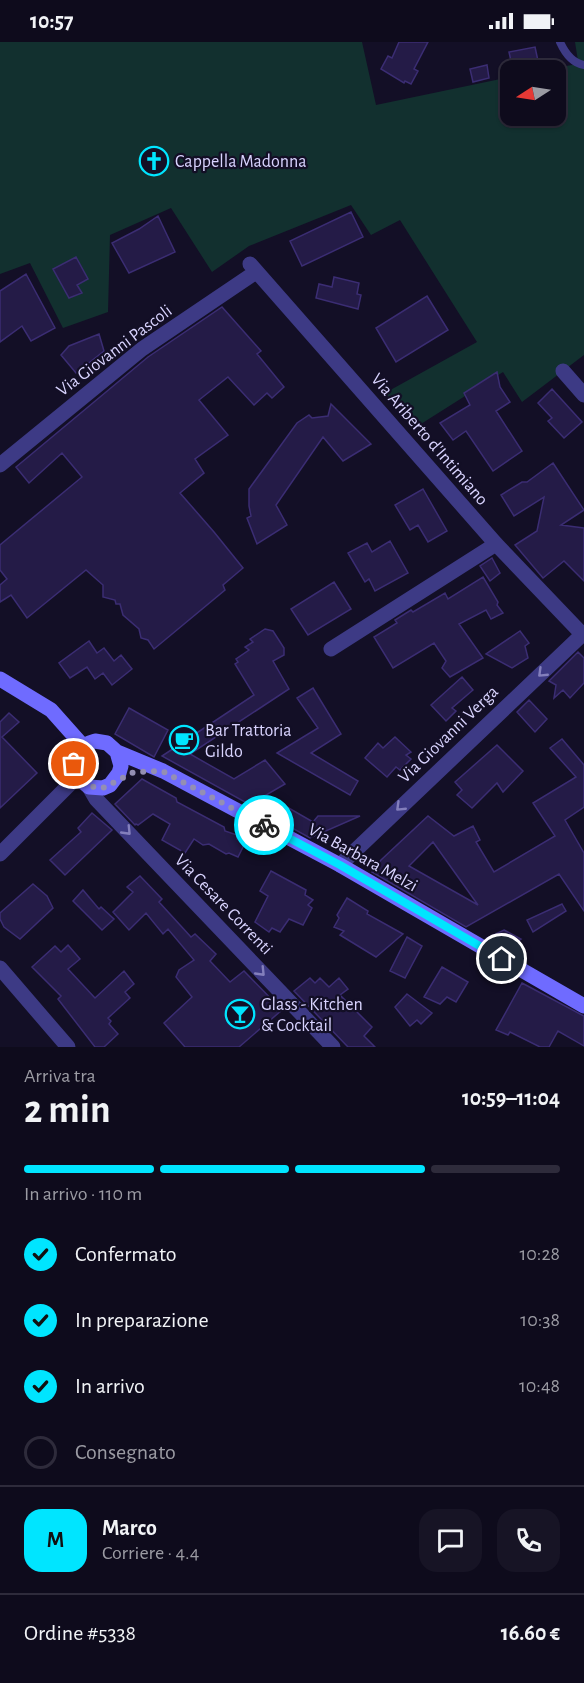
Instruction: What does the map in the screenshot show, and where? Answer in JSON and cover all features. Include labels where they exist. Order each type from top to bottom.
[{"type":"street","name":"Via Giovanni Pascoli","points":[[0,465],[142,349],[253,268]]},
{"type":"street","name":"Via Ariberto d'Intimiano","points":[[253,268],[496,544],[583,634]]},
{"type":"street","points":[[563,371],[584,395]]},
{"type":"street","points":[[331,649],[496,544]]},
{"type":"street","name":"Via Giovanni Verga","points":[[340,865],[583,634]]},
{"type":"street","points":[[0,679],[51,710],[83,746],[78,751],[74,764],[83,782],[103,788],[134,772],[162,771]]},
{"type":"street","name":"Via Barbara Melzi","points":[[83,746],[95,741],[102,742],[117,752],[162,771],[340,865],[584,1006]]},
{"type":"street","points":[[115,781],[121,766],[117,752]]},
{"type":"street","points":[[0,854],[83,782]]},
{"type":"street","name":"Via Cesare Correnti","points":[[83,782],[96,799],[333,1047]]},
{"type":"street","points":[[0,968],[68,1047]]},
{"type":"lane","points":[[560,42],[568,56],[578,64],[584,65]]},
{"type":"green space","points":[[0,42],[362,42],[376,105],[500,79],[500,126],[566,126],[566,66],[578,61],[575,42],[584,42],[584,355],[522,402],[503,372],[413,429],[385,393],[477,342],[400,220],[371,235],[351,205],[249,246],[212,272],[171,208],[110,235],[108,312],[63,328],[30,263],[0,274]]},
{"type":"building","points":[[399,42],[428,42],[414,69],[418,71],[411,84],[405,81],[404,83],[381,69],[388,56],[392,58]]},
{"type":"building","points":[[535,47],[538,60],[511,60],[509,52]]},
{"type":"building","points":[[487,65],[489,78],[473,82],[470,69]]},
{"type":"building","points":[[351,212],[363,237],[302,266],[290,241]]},
{"type":"building","points":[[158,216],[175,252],[129,273],[112,243]]},
{"type":"building","points":[[76,257],[88,279],[77,285],[82,293],[69,298],[53,269]]},
{"type":"building","points":[[26,274],[55,328],[31,341],[22,326],[0,342],[0,291]]},
{"type":"building","points":[[334,277],[359,283],[357,294],[361,295],[358,309],[316,298],[319,284],[332,287]]},
{"type":"building","points":[[427,296],[448,330],[396,362],[376,328]]},
{"type":"building","points":[[222,307],[261,351],[257,354],[284,387],[272,398],[267,393],[254,405],[228,377],[199,400],[228,435],[195,459],[204,473],[180,493],[243,568],[223,585],[225,590],[154,649],[148,640],[141,638],[139,629],[123,615],[120,604],[103,597],[103,585],[86,570],[27,618],[11,595],[0,602],[0,585],[7,579],[0,570],[0,545],[82,477],[62,453],[29,483],[16,467],[148,357]]},
{"type":"building","points":[[99,334],[104,351],[76,373],[61,355],[69,346]]},
{"type":"building","points":[[497,372],[500,387],[510,402],[496,411],[522,451],[493,471],[466,431],[453,440],[440,423],[470,405],[464,393]]},
{"type":"building","points":[[552,389],[582,422],[564,438],[548,421],[552,418],[538,403]]},
{"type":"building","points":[[331,404],[371,444],[343,461],[323,437],[276,505],[287,525],[257,544],[247,518],[251,516],[249,489],[297,423],[309,415],[312,418],[328,416]]},
{"type":"building","points":[[553,463],[584,510],[561,525],[584,528],[584,581],[564,561],[543,578],[515,545],[537,531],[544,497],[514,516],[501,495],[522,482],[527,482]]},
{"type":"building","points":[[423,489],[447,531],[428,542],[418,525],[410,530],[395,505]]},
{"type":"building","points":[[390,541],[408,573],[375,591],[369,579],[365,582],[348,553],[367,543],[372,552]]},
{"type":"building","points":[[492,558],[500,573],[490,581],[480,566]]},
{"type":"building","points":[[483,577],[503,613],[491,619],[486,610],[459,624],[483,658],[450,677],[442,668],[446,661],[434,643],[393,668],[374,637],[397,623],[395,620],[411,610],[413,612],[445,593],[448,599]]},
{"type":"building","points":[[334,582],[351,609],[308,635],[291,609]]},
{"type":"building","points":[[265,629],[273,631],[284,648],[284,655],[273,661],[289,689],[190,754],[234,779],[265,760],[285,784],[266,795],[313,822],[318,816],[360,816],[310,838],[162,756],[254,695],[235,664],[238,662],[236,659],[249,650],[245,647],[253,642],[250,639]]},
{"type":"building","points":[[520,631],[529,643],[525,646],[528,658],[512,668],[486,654]]},
{"type":"building","points":[[89,641],[97,653],[104,648],[114,661],[121,655],[132,669],[112,685],[103,673],[95,679],[87,667],[70,678],[59,663]]},
{"type":"building","points":[[578,652],[584,658],[584,683],[570,698],[563,690],[554,698],[556,685],[549,681]]},
{"type":"building","points":[[462,677],[473,690],[452,708],[456,711],[446,721],[431,705]]},
{"type":"building","points":[[313,688],[341,734],[311,753],[358,781],[350,795],[277,753],[318,728],[297,698]]},
{"type":"building","points":[[529,700],[547,719],[535,732],[517,712]]},
{"type":"building","points":[[129,708],[168,730],[154,757],[115,734]]},
{"type":"building","points":[[9,713],[19,722],[2,737],[37,773],[0,808],[0,722]]},
{"type":"building","points":[[395,737],[411,752],[406,755],[411,759],[400,770],[396,767],[387,777],[365,758],[378,743],[383,748]]},
{"type":"building","points":[[562,739],[584,765],[584,807],[565,820],[584,853],[584,911],[559,874],[466,927],[372,872],[381,860],[428,816],[454,836],[473,826],[480,840],[476,842],[494,872],[555,836],[533,803],[576,777],[550,748]],"holes":[[[433,842],[478,905],[409,866]]]},
{"type":"building","points":[[497,745],[523,771],[503,792],[497,783],[472,808],[457,795],[462,790],[455,782]]},
{"type":"building","points":[[142,779],[176,798],[177,802],[224,827],[225,831],[237,835],[237,839],[245,843],[238,857],[226,854],[209,844],[203,845],[194,839],[185,853],[162,840],[170,824],[153,814],[135,825],[115,804]]},
{"type":"building","points":[[92,813],[112,830],[65,875],[50,860],[81,832],[78,828]]},
{"type":"building","points":[[271,871],[306,890],[305,895],[313,900],[308,905],[312,908],[303,925],[289,919],[280,932],[272,928],[269,932],[255,922],[268,896],[260,891]]},
{"type":"building","points":[[140,876],[162,899],[159,902],[191,937],[195,934],[216,954],[210,961],[230,982],[244,971],[282,1010],[239,1047],[185,1047],[164,1023],[192,997],[176,977],[179,970],[194,960],[168,929],[163,934],[146,913],[129,930],[113,912],[133,892],[127,887]]},
{"type":"building","points":[[33,884],[47,896],[53,908],[20,939],[4,927],[0,913]]},
{"type":"building","points":[[83,890],[99,909],[101,907],[114,919],[102,930],[73,901]]},
{"type":"building","points":[[347,898],[368,911],[367,914],[403,934],[376,957],[340,935],[344,931],[334,927],[339,918],[337,915]]},
{"type":"building","points":[[562,904],[566,911],[533,932],[527,920]]},
{"type":"building","points":[[504,930],[521,939],[507,949],[487,938]]},
{"type":"building","points":[[407,937],[422,946],[405,978],[390,971]]},
{"type":"building","points":[[68,945],[80,959],[68,969],[95,998],[124,971],[134,984],[125,992],[130,998],[108,1018],[111,1021],[109,1024],[118,1034],[104,1047],[95,1047],[58,999],[61,996],[32,967],[55,946],[61,952]]},
{"type":"building","points":[[442,967],[468,982],[456,1002],[447,997],[440,1004],[424,997]]},
{"type":"building","points":[[310,978],[315,983],[320,978],[329,987],[339,978],[348,989],[340,995],[372,1027],[364,1036],[375,1047],[348,1047],[294,991]]},
{"type":"building","points":[[522,983],[584,1016],[584,1046],[558,1031],[549,1047],[540,1047],[510,1032],[508,1035],[496,1030]]},
{"type":"building","points":[[407,994],[432,1013],[421,1024],[417,1020],[410,1026],[395,1007]]},
{"type":"way so far","points":[[74,764],[75,771],[82,782],[89,787],[96,788],[103,788],[134,772],[162,771],[264,825]]},
{"type":"place","name":"Cappella Madonna","points":[[154,161]]},
{"type":"place","name":"Bar Trattoria Gildo","points":[[184,740]]},
{"type":"place","name":"Glass - Kitchen & Cocktail","points":[[240,1014]]},
{"type":"route","points":[[264,825],[340,865],[502,959]]}]
